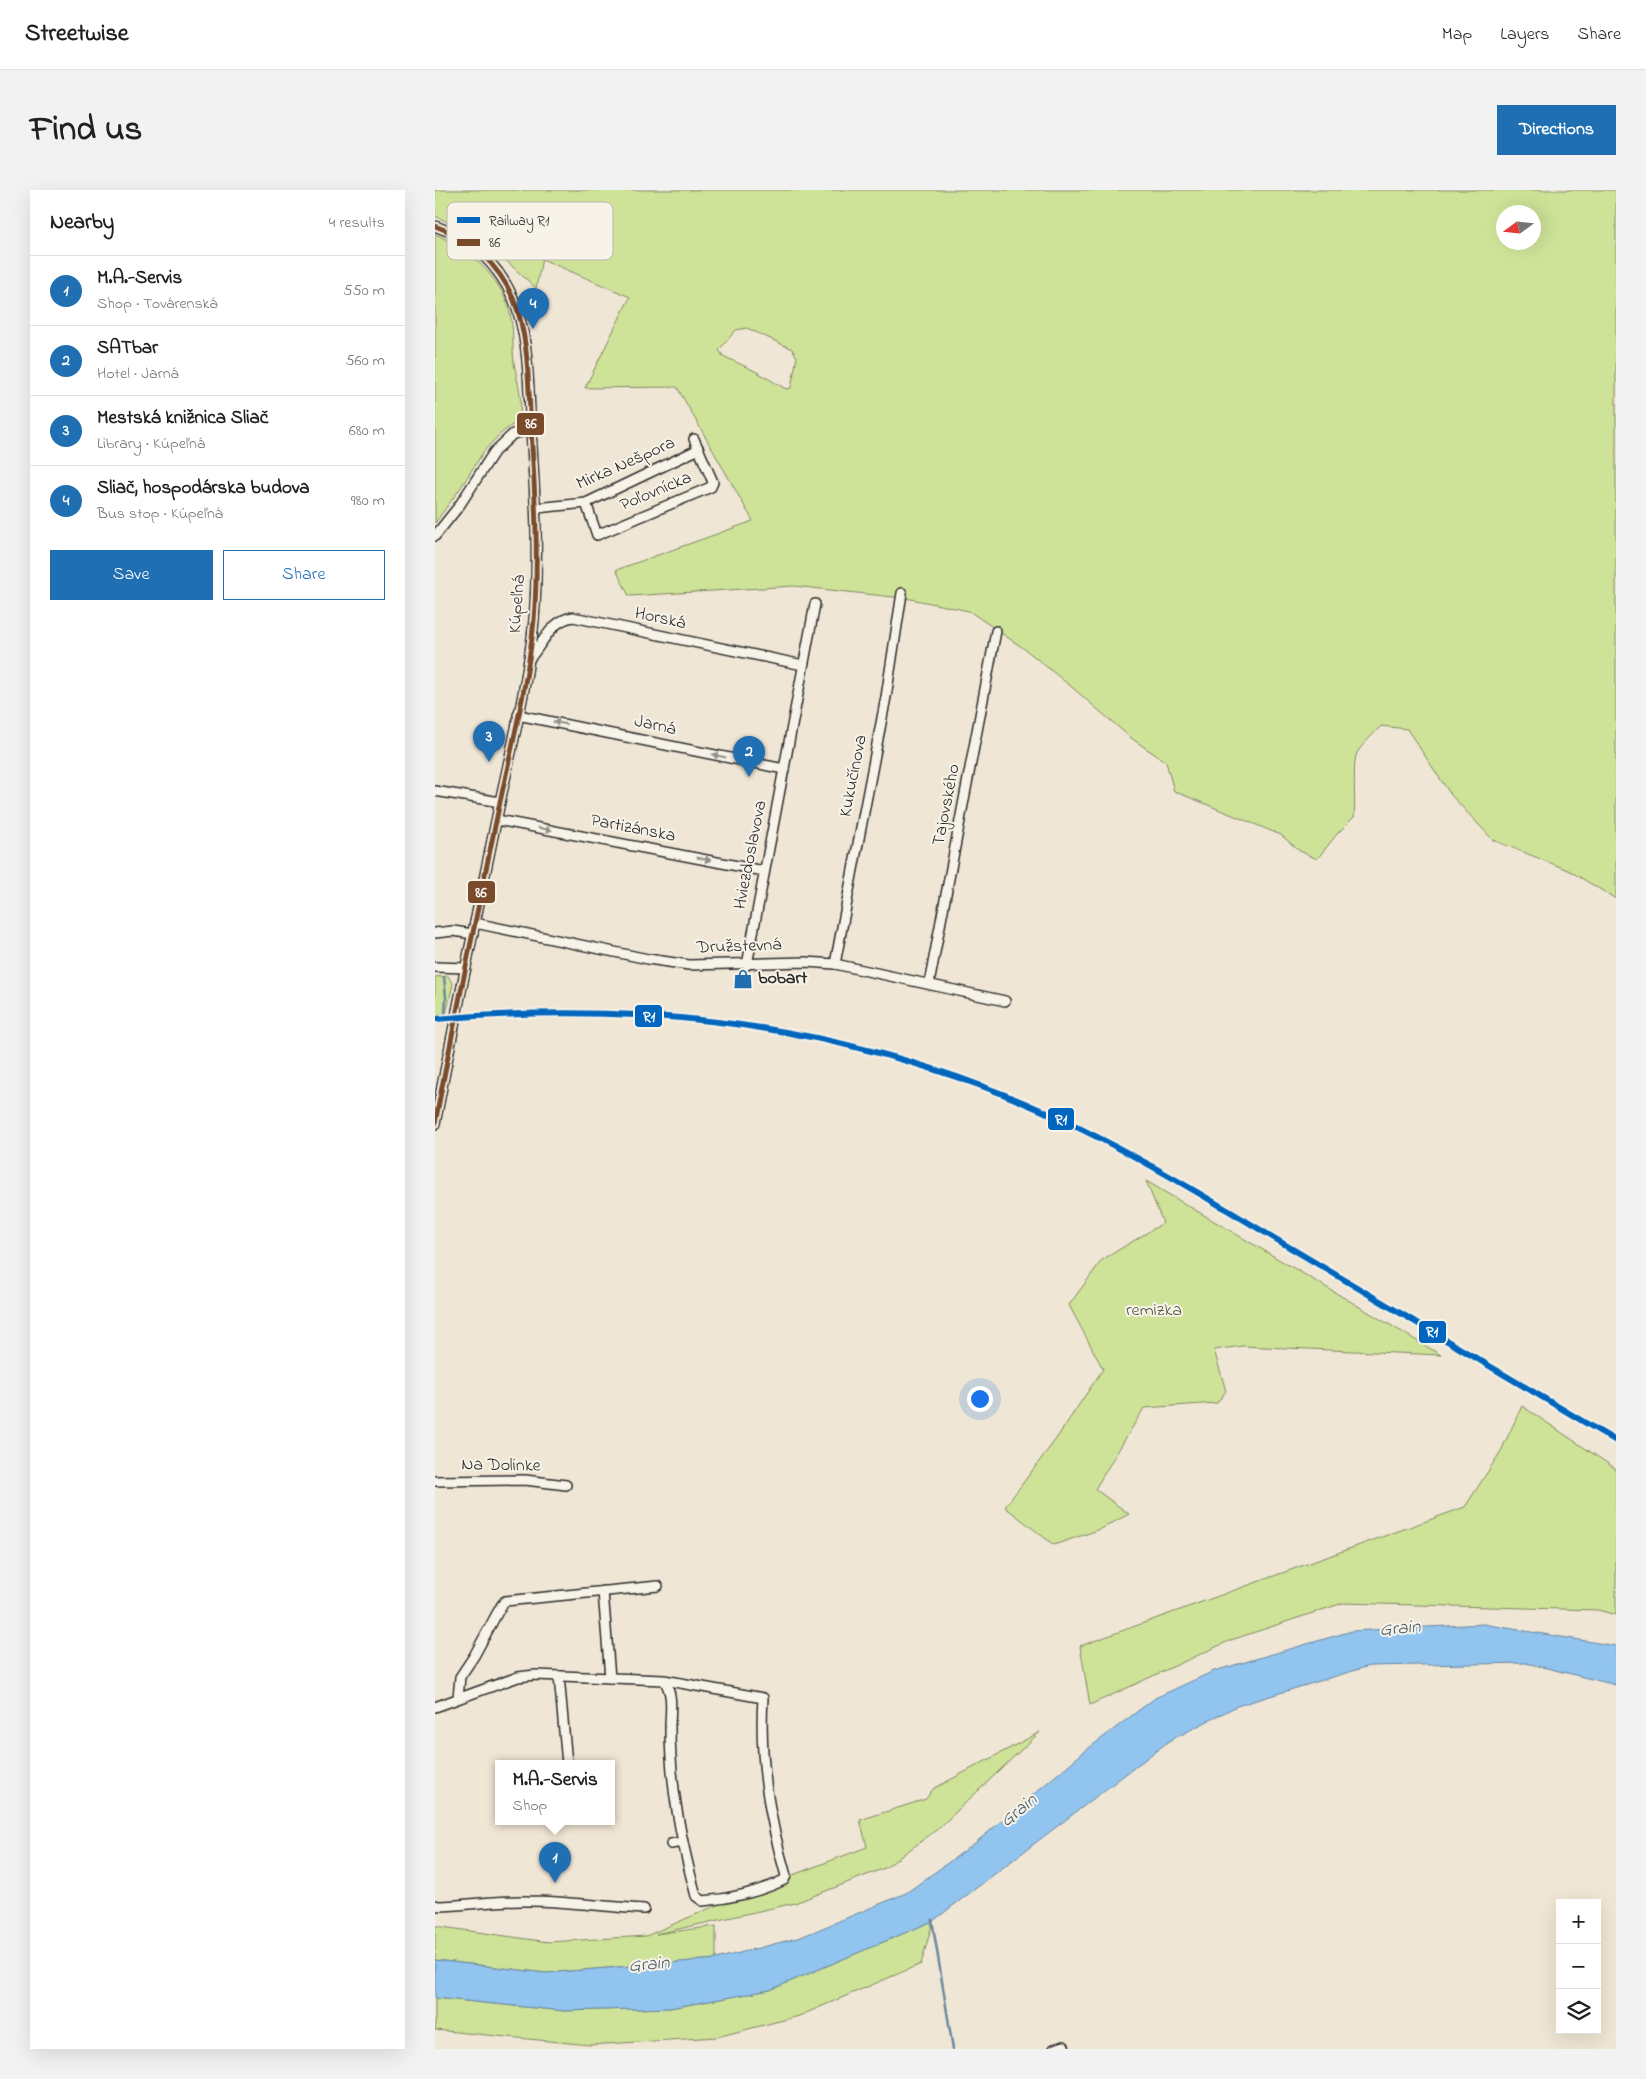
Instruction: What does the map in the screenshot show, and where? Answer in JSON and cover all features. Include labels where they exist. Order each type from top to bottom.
[{"type":"street","name":"Kúpeľná","points":[[435,226],[447,231]]},
{"type":"street","name":"Kúpeľná","points":[[435,1124],[455,1017],[529,659],[537,563],[536,508],[523,331],[519,313],[510,291],[495,268],[487,260]]},
{"type":"street","points":[[435,536],[459,506],[484,465],[505,441],[513,434],[531,430]]},
{"type":"street","name":"Poľovnícka","points":[[586,503],[597,535],[711,487],[713,482],[694,439]]},
{"type":"street","name":"Mirka Nešpora","points":[[536,508],[586,503],[699,450]]},
{"type":"street","name":"Kukučínova","points":[[835,964],[886,697],[903,593]]},
{"type":"street","name":"Hviezdoslavova","points":[[747,965],[815,604]]},
{"type":"street","name":"Horská","points":[[529,659],[556,623],[564,618],[573,617],[803,665]]},
{"type":"street","name":"Tajovského","points":[[929,984],[996,631]]},
{"type":"street","name":"Jarná","points":[[518,715],[784,769]]},
{"type":"street","points":[[435,791],[500,802]]},
{"type":"street","name":"Partizánska","points":[[497,820],[764,871]]},
{"type":"street","name":"Družstevná","points":[[475,923],[673,963],[704,966],[806,962],[835,964],[1005,1001]]},
{"type":"street","points":[[435,933],[453,931],[473,934]]},
{"type":"street","points":[[435,966],[466,968]]},
{"type":"street","name":"Na Dolinke","points":[[435,1482],[525,1480],[566,1485]]},
{"type":"street","points":[[458,1698],[460,1677],[505,1601],[658,1586]]},
{"type":"street","points":[[603,1592],[610,1678]]},
{"type":"street","points":[[559,1676],[567,1760]]},
{"type":"street","points":[[435,1707],[518,1677],[559,1676],[664,1680],[763,1698],[762,1743],[766,1789],[771,1823],[786,1876],[784,1880],[759,1890],[715,1900],[703,1900],[697,1896],[682,1842],[671,1768],[671,1693],[664,1680]]},
{"type":"street","points":[[671,1844],[682,1842]]},
{"type":"street","points":[[435,1905],[529,1900],[605,1908],[644,1909]]},
{"type":"street","points":[[1053,2049],[1065,2047]]},
{"type":"shaded area","points":[[435,1014],[446,1014],[445,1023],[435,1024]]},
{"type":"green space","points":[[435,190],[1616,190],[1616,899],[1568,870],[1493,840],[1451,795],[1407,729],[1381,726],[1359,749],[1355,765],[1354,817],[1337,834],[1317,859],[1300,851],[1281,835],[1174,791],[1166,762],[1131,738],[1026,650],[969,611],[911,599],[794,586],[629,596],[616,570],[753,521],[677,387],[585,388],[630,297],[544,260],[613,260],[613,202],[447,202],[447,222],[435,216]],"holes":[[[747,328],[792,349],[797,357],[791,388],[786,389],[755,371],[723,356],[719,350],[736,330]]]},
{"type":"green space","points":[[435,234],[447,240],[447,260],[475,260],[491,276],[506,300],[511,319],[514,363],[521,405],[519,420],[500,434],[484,451],[435,523]]},
{"type":"green space","points":[[505,260],[542,260],[536,288]]},
{"type":"green space","points":[[448,976],[453,984],[446,1014],[435,1014],[435,977]]},
{"type":"green space","name":"remizka","points":[[1146,1181],[1441,1355],[1242,1346],[1214,1350],[1226,1391],[1217,1403],[1144,1408],[1095,1489],[1129,1514],[1101,1529],[1054,1545],[1005,1507],[1056,1439],[1103,1369],[1069,1305],[1102,1260],[1163,1223]]},
{"type":"green space","points":[[1522,1406],[1616,1469],[1616,1615],[1598,1610],[1343,1603],[1231,1640],[1090,1705],[1080,1646],[1465,1507],[1501,1451]]},
{"type":"green space","points":[[1040,1732],[939,1828],[885,1868],[795,1903],[656,1934],[716,1926],[716,1959],[546,1973],[435,1960],[435,1926],[548,1942],[646,1936],[745,1893],[867,1847],[860,1820],[926,1799],[933,1789]]},
{"type":"green space","points":[[933,1921],[921,1964],[799,2016],[717,2037],[590,2045],[435,2030],[435,1998],[564,2011],[670,2008],[770,1990]]},
{"type":"water","name":"Grain","points":[[1483,1624],[1616,1646],[1616,1685],[1526,1663],[1369,1666],[1237,1706],[1169,1741],[933,1921],[770,1990],[670,2008],[564,2011],[435,1998],[435,1960],[546,1973],[716,1959],[801,1937],[906,1893],[974,1844],[1085,1751],[1155,1698],[1214,1671],[1352,1631]]},
{"type":"waterway","points":[[444,977],[445,1014]]},
{"type":"waterway","points":[[932,1920],[953,2049]]},
{"type":"rail line","name":"R1","points":[[435,1019],[577,1013],[647,1016],[715,1022],[783,1032],[851,1046],[919,1065],[987,1088],[1066,1121],[1141,1160],[1616,1441]]},
{"type":"transit line","name":"86","points":[[435,226],[447,231]]},
{"type":"transit line","name":"86","points":[[435,1124],[450,1043],[524,689],[534,620],[535,501],[527,363],[523,329],[519,313],[507,286],[488,260]]},
{"type":"place","name":"Sliač, hospodárska budova","points":[[533,329]]},
{"type":"place","name":"Mestská knižnica Sliač","points":[[489,762]]},
{"type":"place","name":"SATbar","points":[[749,777]]},
{"type":"place","name":"bobart","points":[[743,979]]},
{"type":"place","name":"M.A.-Servis","points":[[555,1883]]}]
